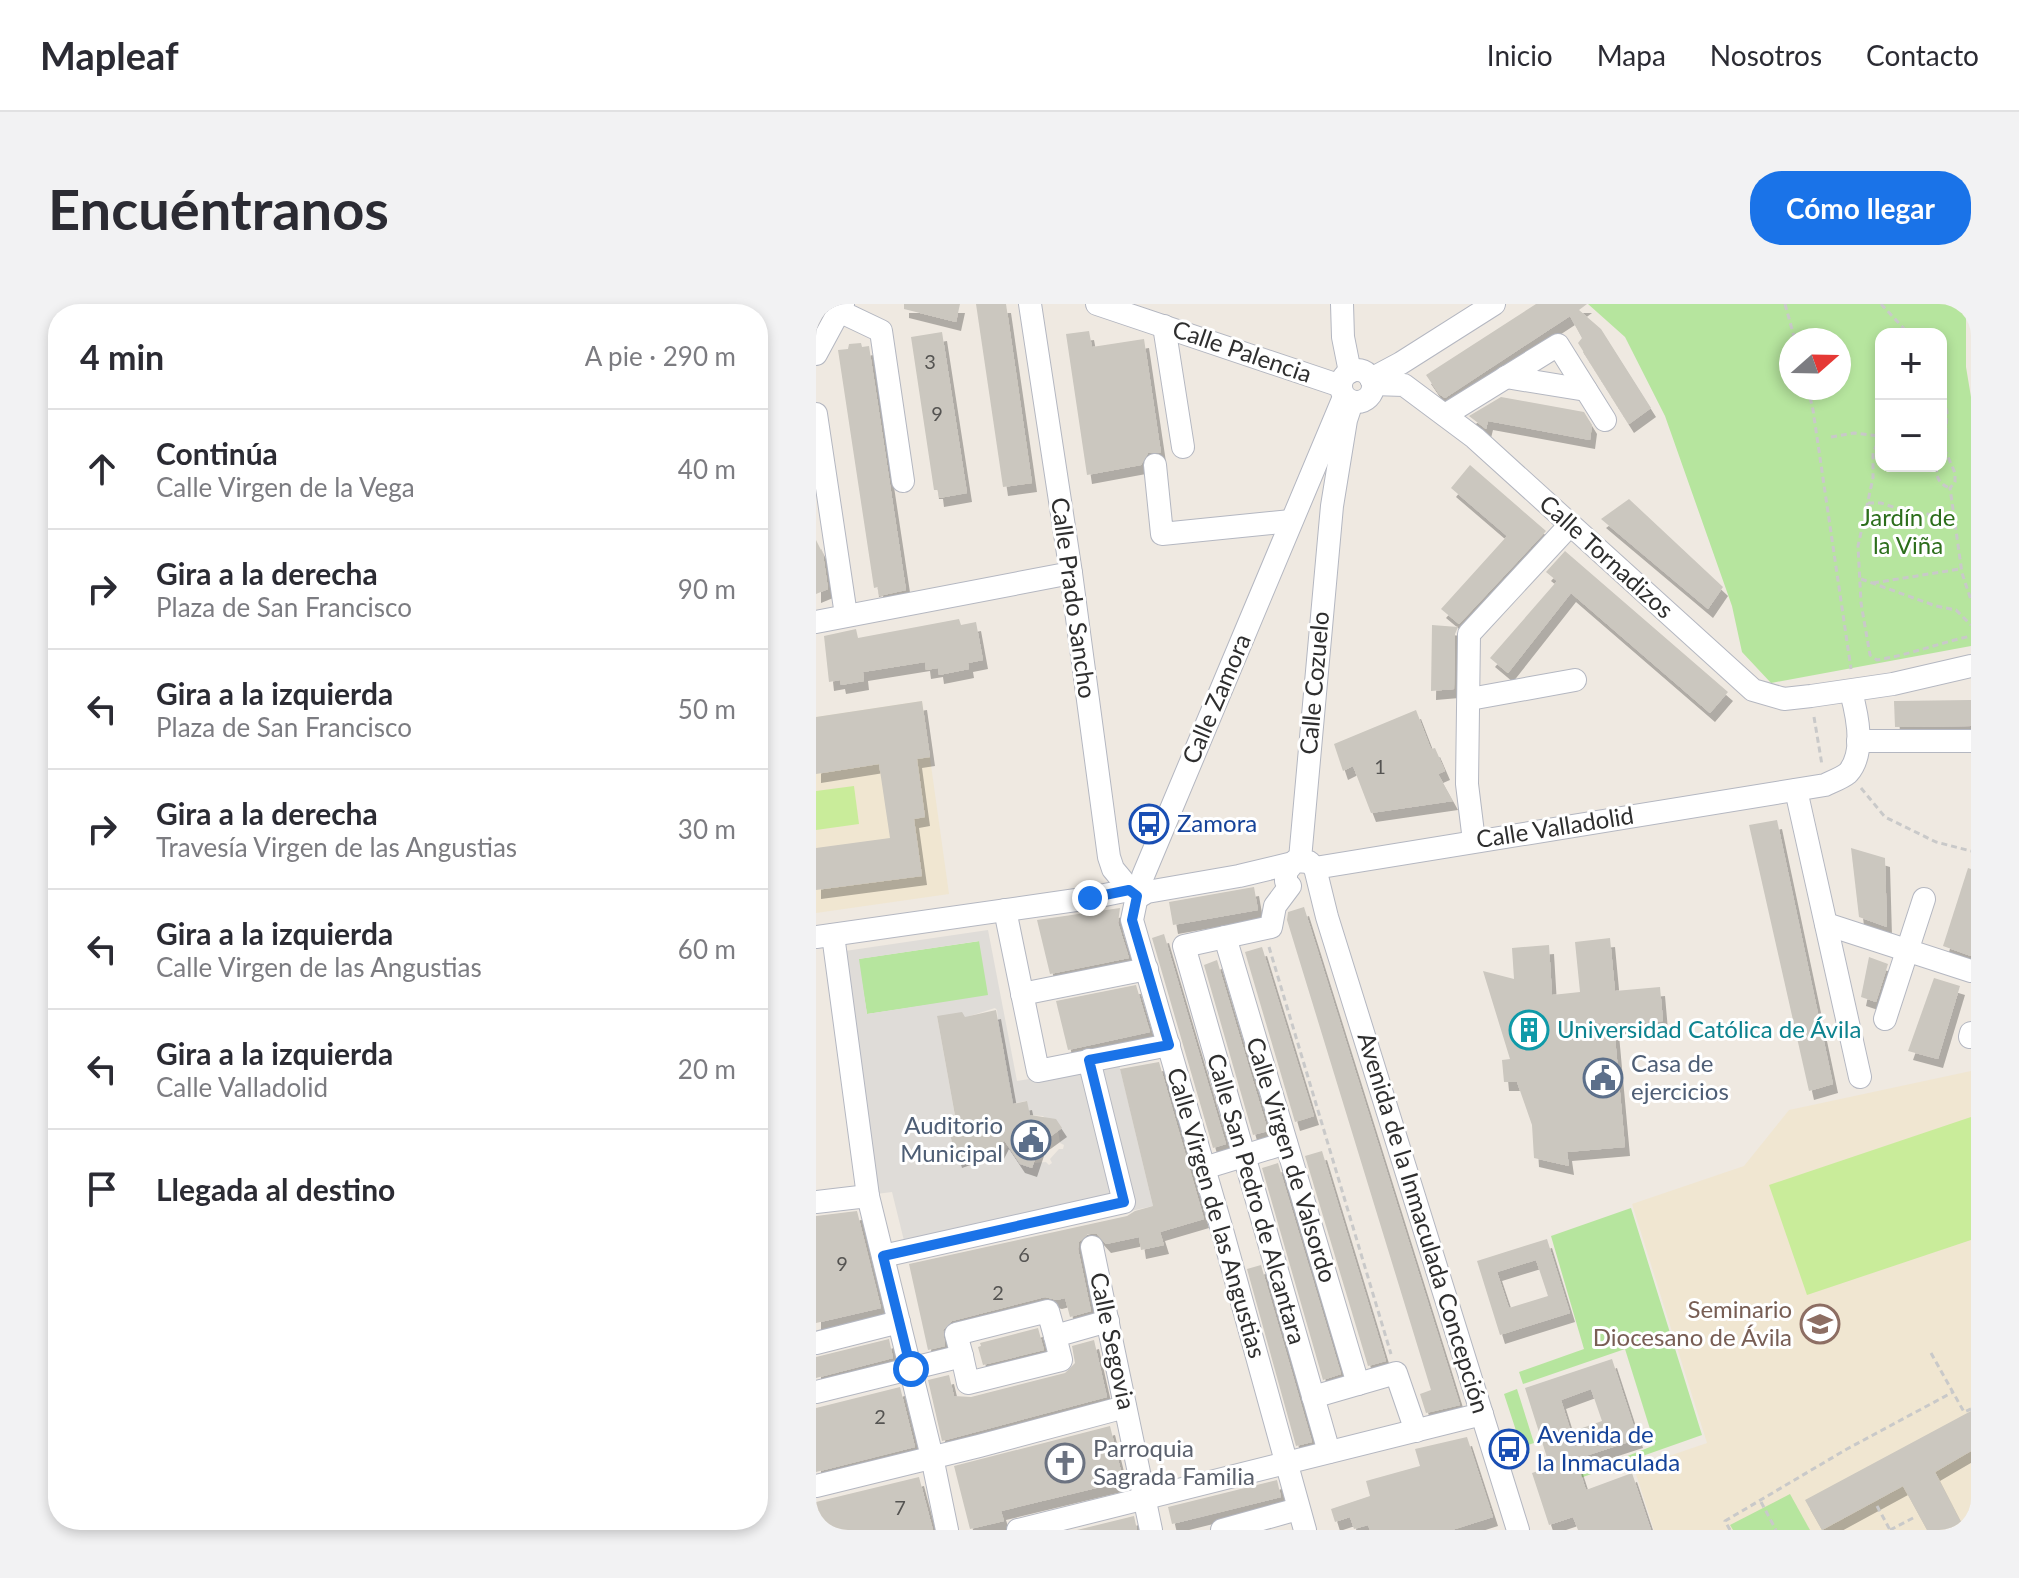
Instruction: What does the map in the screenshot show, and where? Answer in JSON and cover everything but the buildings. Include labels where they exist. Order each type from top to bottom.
[{"type":"street","name":"Calle Prado Sancho","points":[[1030,304],[1071,573],[1109,857],[1113,869],[1139,888]]},
{"type":"street","name":"Calle Palencia","points":[[1097,304],[1355,387]]},
{"type":"street","points":[[1342,304],[1343,337],[1355,387],[1487,306]]},
{"type":"street","points":[[816,354],[841,308],[881,331],[903,481]]},
{"type":"street","points":[[1164,326],[1183,447]]},
{"type":"street","points":[[1445,415],[1558,345],[1605,420]]},
{"type":"street","points":[[1506,377],[1586,390]]},
{"type":"street","name":"Calle Tornadizos","points":[[1355,387],[1404,385],[1445,415],[1475,438],[1753,690],[1784,699],[1811,696],[1851,683],[1971,666]]},
{"type":"street","name":"Calle Zamora","points":[[1139,888],[1302,494],[1355,387]]},
{"type":"street","name":"Calle Cozuelo","points":[[1301,875],[1332,506],[1346,420],[1355,387]]},
{"type":"street","points":[[816,414],[846,615]]},
{"type":"street","points":[[1155,465],[1162,534],[1291,521]]},
{"type":"street","points":[[1302,494],[1332,506]]},
{"type":"street","points":[[1474,841],[1467,784],[1469,634],[1569,526]]},
{"type":"street","points":[[816,622],[1071,573]]},
{"type":"street","points":[[1470,699],[1575,680]]},
{"type":"street","points":[[1825,785],[1848,772],[1859,748],[1851,683]]},
{"type":"street","points":[[1858,741],[1971,741]]},
{"type":"street","name":"Calle Valladolid","points":[[824,936],[1139,888],[1173,887],[1239,876],[1301,875],[1474,841],[1825,785]]},
{"type":"street","points":[[1796,790],[1860,1077]]},
{"type":"street","points":[[1225,937],[1271,927],[1275,906],[1301,875]]},
{"type":"street","name":"Avenida de la Inmaculada Concepción","points":[[1301,875],[1327,917],[1518,1530]]},
{"type":"street","name":"Calle Virgen de las Angustias","points":[[1139,888],[1132,920],[1301,1519]]},
{"type":"street","points":[[1885,1019],[1924,899]]},
{"type":"street","points":[[1005,910],[1038,1071],[1169,1045]]},
{"type":"street","points":[[1826,924],[1971,971]]},
{"type":"street","points":[[824,936],[868,1196],[947,1530]]},
{"type":"street","name":"Calle San Pedro de Alcantara","points":[[1225,937],[1184,946],[1329,1452]]},
{"type":"street","name":"Calle Virgen de Valsordo","points":[[1225,937],[1358,1384]]},
{"type":"street","points":[[1022,994],[1147,969]]},
{"type":"street","points":[[883,1256],[1085,1216],[1124,1202],[1089,1060]]},
{"type":"street","points":[[1204,1168],[1286,1143]]},
{"type":"street","points":[[816,1202],[868,1196]]},
{"type":"street","name":"Calle Segovia","points":[[1092,1247],[1151,1530]]},
{"type":"street","points":[[1048,1311],[1055,1336],[1061,1360],[968,1383],[956,1334],[1048,1311]]},
{"type":"street","points":[[1055,1336],[1108,1321]]},
{"type":"street","points":[[816,1343],[899,1322]]},
{"type":"street","points":[[816,1392],[962,1356]]},
{"type":"street","points":[[1313,1397],[1396,1373],[1416,1431]]},
{"type":"street","points":[[816,1486],[1125,1407]]},
{"type":"street","points":[[1018,1530],[1482,1414]]},
{"type":"street","points":[[1222,1530],[1301,1519]]},
{"type":"path","points":[[1785,304],[1792,328]]},
{"type":"path","points":[[1881,304],[1903,328]]},
{"type":"path","points":[[1811,400],[1851,683]]},
{"type":"path","points":[[1831,437],[1854,433],[1875,435]]},
{"type":"path","points":[[1875,448],[1873,478],[1858,546],[1865,633],[1870,655],[1877,660],[1898,657],[1971,636]]},
{"type":"path","points":[[1947,458],[1955,473],[1955,482],[1950,488],[1961,568],[1971,600]]},
{"type":"path","points":[[1938,472],[1939,480],[1950,488]]},
{"type":"path","points":[[1868,503],[1922,515],[1955,518]]},
{"type":"path","points":[[1873,583],[1961,568]]},
{"type":"path","points":[[1861,579],[1936,606],[1956,610],[1971,625]]},
{"type":"path","points":[[1811,696],[1825,785]]},
{"type":"path","points":[[1852,791],[1858,784],[1885,817],[1912,832],[1971,851]]},
{"type":"path","points":[[1263,929],[1396,1373]]},
{"type":"path","points":[[1931,1353],[1964,1412],[1971,1409]]},
{"type":"path","points":[[1730,1530],[1725,1521],[1847,1449],[1953,1392]]},
{"type":"path","points":[[1760,1501],[1776,1530]]},
{"type":"path","points":[[1877,1506],[1890,1530],[1915,1517]]},
{"type":"shaded area","points":[[922,701],[949,894],[816,913],[816,717]]},
{"type":"shaded area","points":[[988,930],[1017,1081],[1119,1064],[1153,1206],[909,1261],[892,1192],[876,1194],[845,951]],"holes":[[[979,941],[988,995],[867,1014],[859,959]],[[995,1008],[1003,1043],[1010,1104],[1026,1101],[1030,1115],[1043,1116],[1058,1130],[1060,1143],[1064,1145],[1050,1159],[1052,1163],[1049,1165],[1046,1162],[1034,1163],[1032,1167],[1010,1145],[1003,1152],[994,1151],[993,1147],[957,1159],[950,1135],[958,1132],[937,1016],[967,1017]]]},
{"type":"shaded area","name":"Seminario Diocesano de Ávila","points":[[1971,1071],[1971,1530],[1654,1530],[1634,1468],[1707,1443],[1632,1204],[1744,1166],[1789,1110]]},
{"type":"green space","name":"Jardín de la Viña","points":[[1588,304],[1966,304],[1966,367],[1971,397],[1971,646],[1771,683],[1742,652],[1732,606],[1665,416],[1625,337]]},
{"type":"green space","points":[[854,786],[859,824],[816,830],[816,791]]},
{"type":"green space","points":[[980,941],[989,996],[867,1014],[858,959]]},
{"type":"green space","points":[[1971,1117],[1971,1240],[1807,1295],[1769,1185]]},
{"type":"green space","points":[[1631,1208],[1702,1435],[1566,1483],[1655,1445],[1625,1349],[1523,1384],[1519,1372],[1584,1349],[1551,1236]]},
{"type":"green space","points":[[1517,1389],[1534,1443],[1528,1445],[1530,1453],[1524,1455],[1504,1394]]},
{"type":"green space","points":[[1790,1494],[1810,1530],[1733,1530],[1730,1525]]},
{"type":"place","name":"Zamora","points":[[1149,824]]},
{"type":"place","name":"Universidad Católica de Ávila","points":[[1529,1030]]},
{"type":"place","name":"Casa de ejercicios","points":[[1603,1078]]},
{"type":"place","name":"Auditorio Municipal","points":[[1031,1140]]},
{"type":"place","name":"Seminario Diocesano de Ávila","points":[[1820,1324]]},
{"type":"place","name":"Avenida de la Inmaculada","points":[[1509,1449]]},
{"type":"place","name":"Parroquia Sagrada Familia","points":[[1065,1463]]},
{"type":"route","points":[[911,1369],[883,1256],[1124,1202],[1089,1060],[1169,1045],[1132,920],[1137,896],[1129,890],[1090,898]]}]
